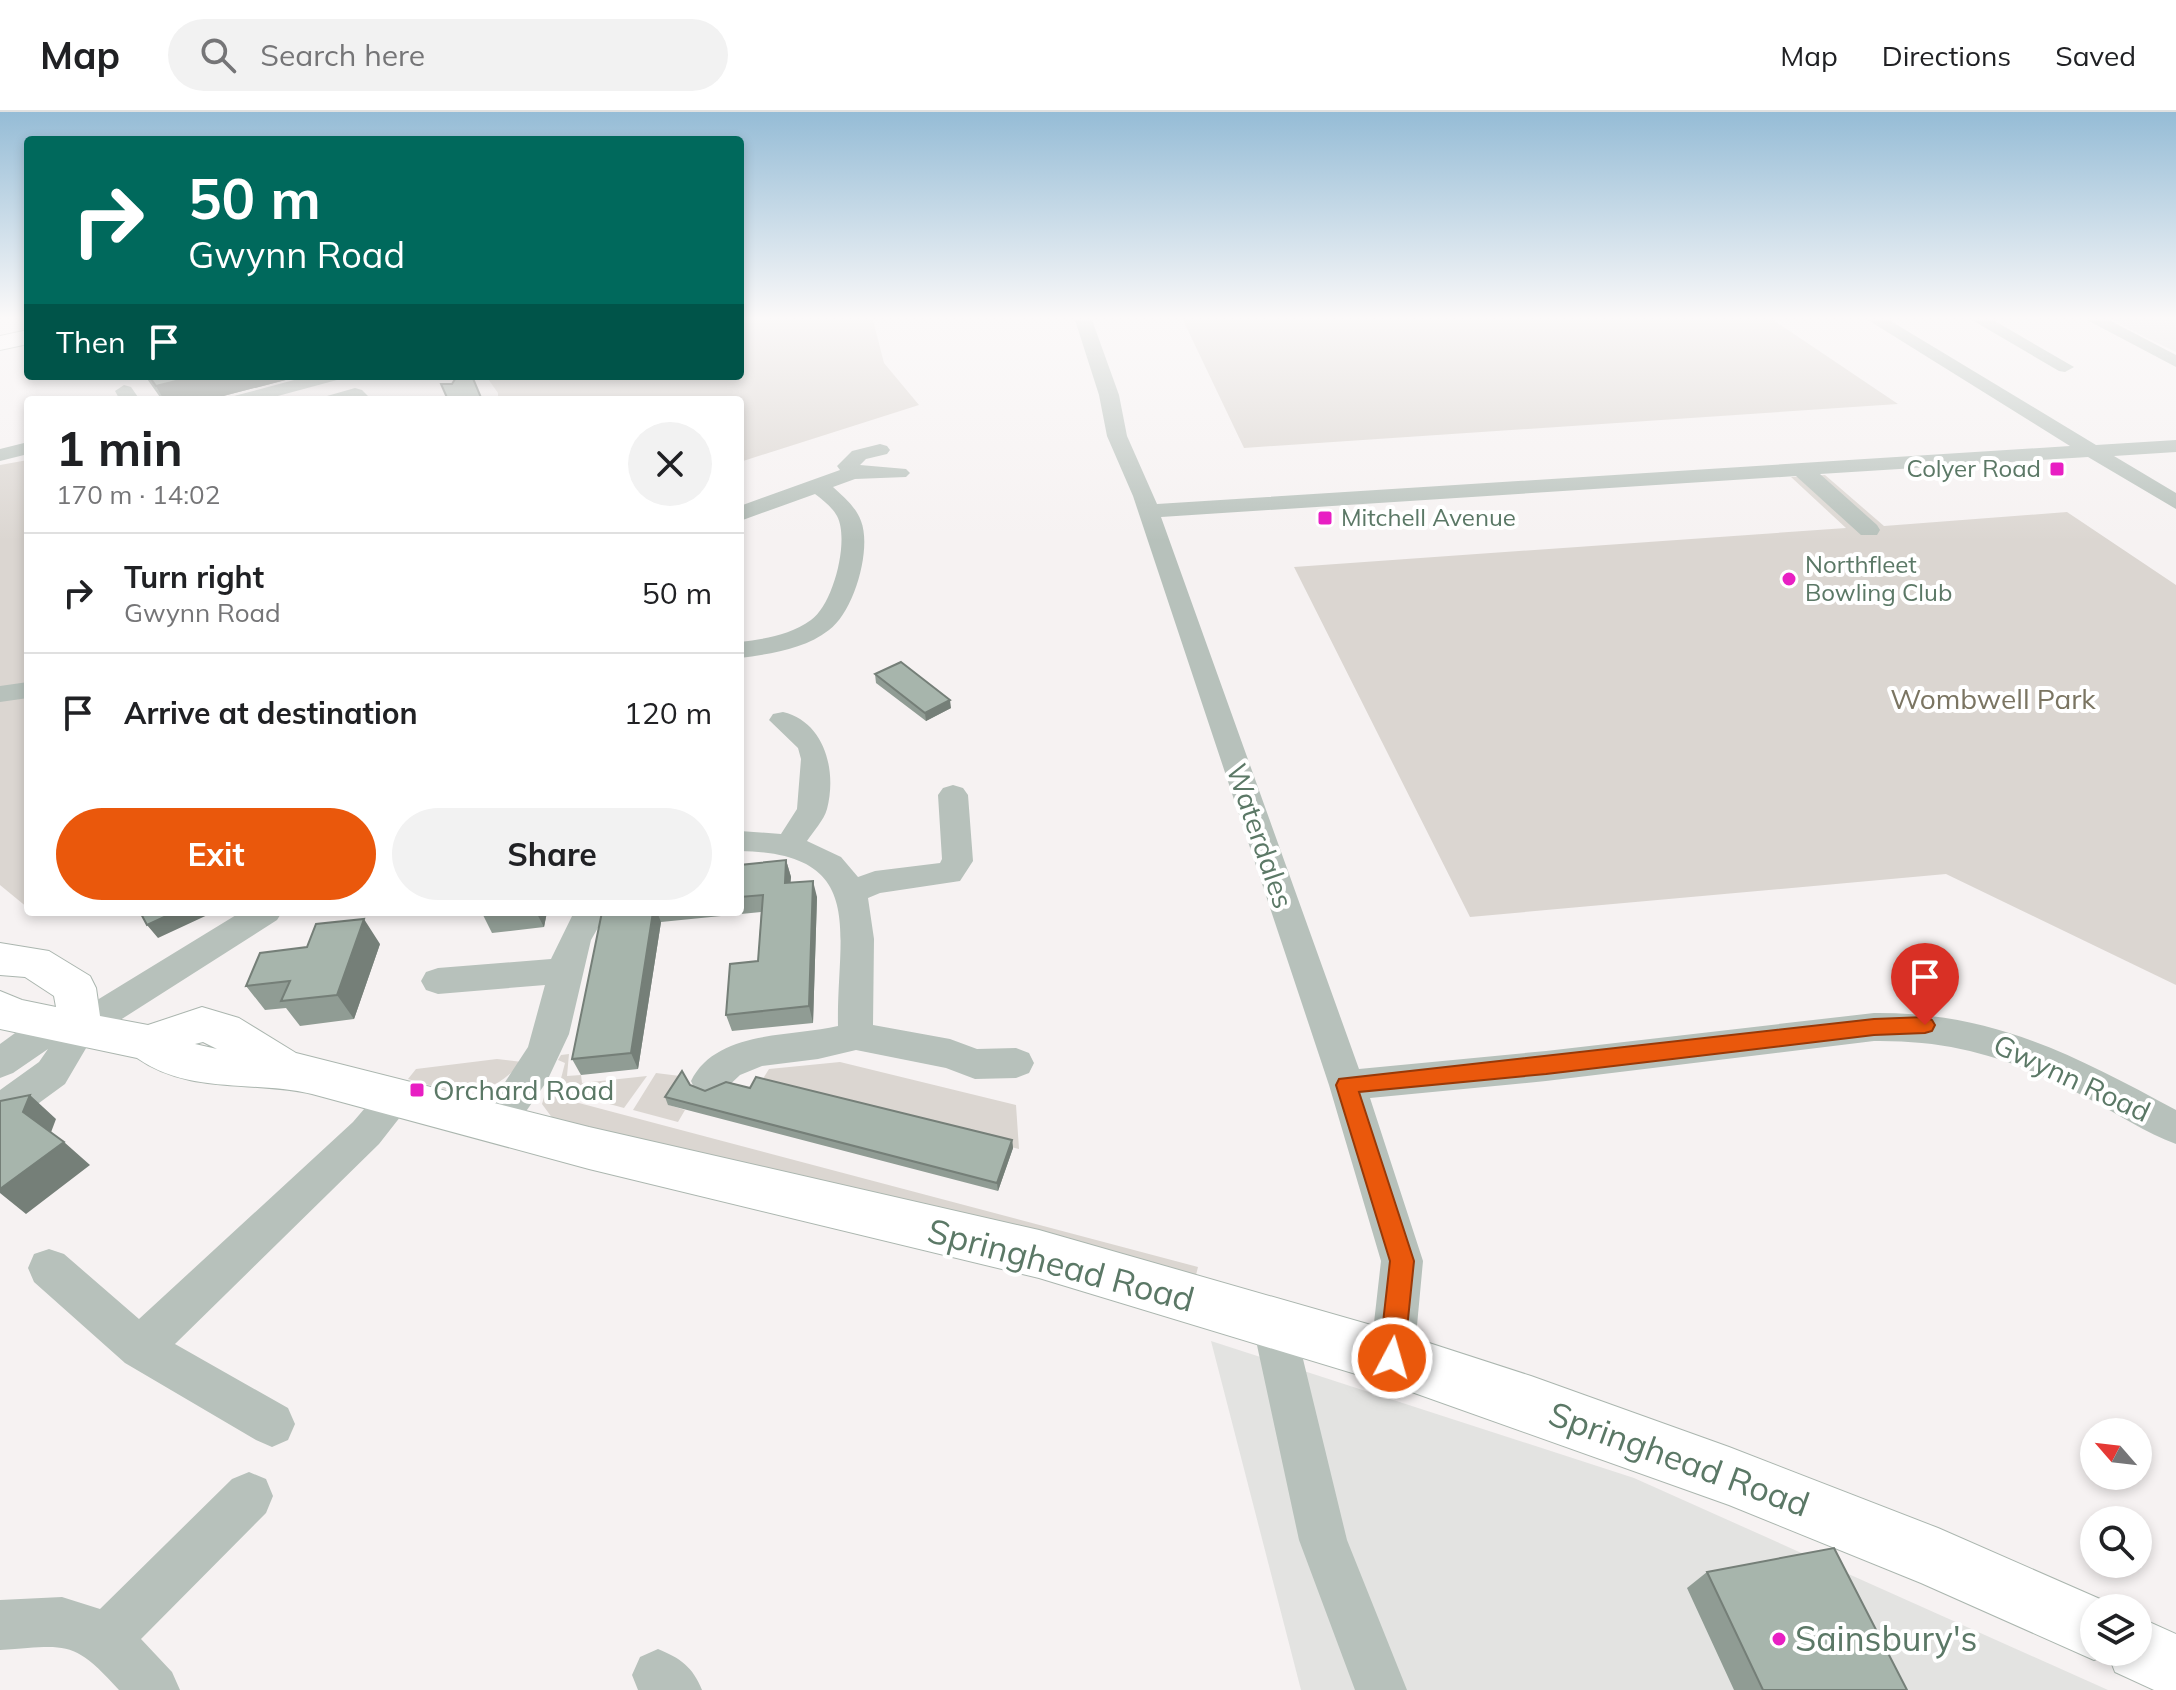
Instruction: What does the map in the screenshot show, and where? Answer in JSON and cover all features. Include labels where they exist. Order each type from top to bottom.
[{"type":"main road","points":[[0,959],[34,962],[75,988],[80,1028]]},
{"type":"main road","name":"Springhead Road","points":[[0,1008],[11,1015],[149,1043],[170,1057],[210,1066],[285,1069],[496,1125],[843,1210],[1039,1254],[1209,1303],[1531,1404],[1743,1482],[1938,1559],[2080,1622]]},
{"type":"main road","points":[[2152,1656],[2176,1667]]},
{"type":"street","name":"Waterdales","points":[[1109,394],[1109,407],[1121,446],[1147,511],[1347,1085],[1402,1261],[1392,1358]]},
{"type":"street","points":[[1997,394],[2176,502]]},
{"type":"street","points":[[836,441],[856,464],[899,473]]},
{"type":"street","points":[[1147,511],[1460,494],[1800,468],[2176,446]]},
{"type":"street","points":[[0,455],[24,449]]},
{"type":"street","points":[[744,512],[817,485],[880,450]]},
{"type":"street","points":[[1800,468],[1869,530]]},
{"type":"street","points":[[744,649],[795,637],[823,621],[838,605],[854,531],[845,509],[817,485]]},
{"type":"street","points":[[0,694],[24,691]]},
{"type":"street","points":[[783,720],[811,745],[815,759],[812,812],[788,847]]},
{"type":"street","points":[[851,892],[875,882],[949,873],[958,859],[953,795]]},
{"type":"street","points":[[744,842],[788,847],[814,856],[832,868],[851,892],[855,919],[856,1036]]},
{"type":"street","points":[[0,1063],[35,1038],[80,1028],[260,916]]},
{"type":"street","points":[[496,1125],[530,1077],[550,1038],[572,943],[589,916]]},
{"type":"street","points":[[438,981],[565,971]]},
{"type":"street","name":"Gwynn Road","points":[[1347,1085],[1562,1064],[1874,1027],[1925,1025],[1967,1032],[2032,1053],[2176,1128]]},
{"type":"street","points":[[0,1111],[52,1073],[80,1028]]},
{"type":"street","points":[[709,1081],[720,1070],[758,1052],[818,1045],[856,1036],[950,1054],[975,1064],[1016,1063]]},
{"type":"street","points":[[140,1348],[366,1133],[396,1098]]},
{"type":"street","points":[[49,1268],[140,1348],[272,1424]]},
{"type":"street","points":[[1273,1322],[1323,1540],[1381,1690]]},
{"type":"street","points":[[103,1641],[249,1496]]},
{"type":"street","points":[[0,1625],[66,1623],[88,1629],[154,1690]]},
{"type":"shaded area","points":[[1211,1341],[1634,1478],[2108,1690],[1301,1690]]},
{"type":"green space","points":[[910,394],[919,405],[744,461],[744,396],[498,396]]},
{"type":"green space","points":[[1218,394],[1883,394],[1898,404],[1244,448]]},
{"type":"green space","points":[[24,461],[24,905],[0,885],[0,465]]},
{"type":"green space","name":"Wombwell Park","points":[[1825,475],[1884,526],[2067,512],[2176,585],[2176,985],[1946,874],[1470,917],[1294,567],[1846,528],[1791,477]]},
{"type":"green space","points":[[569,1054],[567,1076],[581,1075],[582,1083],[647,1076],[624,1108],[558,1090],[565,1063],[558,1060],[561,1055]]},
{"type":"green space","points":[[497,1059],[522,1062],[508,1075],[482,1090],[456,1091],[408,1079],[416,1069]]},
{"type":"green space","points":[[840,1062],[1016,1105],[1019,1149],[759,1085],[769,1069]]},
{"type":"green space","points":[[656,1073],[680,1076],[669,1105],[685,1110],[678,1122],[633,1110]]},
{"type":"green space","points":[[545,1094],[1198,1267],[1196,1275],[553,1119],[542,1104]]},
{"type":"building","points":[[445,394],[480,396],[446,396]]},
{"type":"building","points":[[901,662],[950,700],[925,713],[875,674]]},
{"type":"building","points":[[786,860],[785,883],[813,881],[809,1006],[726,1015],[730,964],[758,961],[763,895],[744,897],[744,865]]},
{"type":"building","points":[[142,916],[166,916],[147,925]]},
{"type":"building","points":[[601,916],[652,916],[631,1053],[572,1059]]},
{"type":"building","points":[[364,919],[337,995],[281,1001],[290,981],[246,986],[260,953],[307,947],[316,924]]},
{"type":"building","points":[[682,1071],[690,1085],[705,1091],[726,1082],[750,1088],[756,1077],[1012,1140],[997,1183],[665,1097]]},
{"type":"building","points":[[30,1095],[23,1112],[64,1142],[0,1189],[0,1101]]},
{"type":"building","name":"Sainsbury's","points":[[1834,1548],[1907,1690],[1763,1690],[1707,1572]]},
{"type":"place","name":"Colyer Road","points":[[2057,469]]},
{"type":"place","name":"Mitchell Avenue","points":[[1325,518]]},
{"type":"place","name":"Northfleet Bowling Club","points":[[1789,579]]},
{"type":"place","name":"Orchard Road","points":[[417,1090]]},
{"type":"place","name":"Sainsbury's","points":[[1779,1639]]},
{"type":"route","points":[[1392,1358],[1402,1261],[1347,1085],[1546,1066],[1874,1027],[1925,1025]]}]
